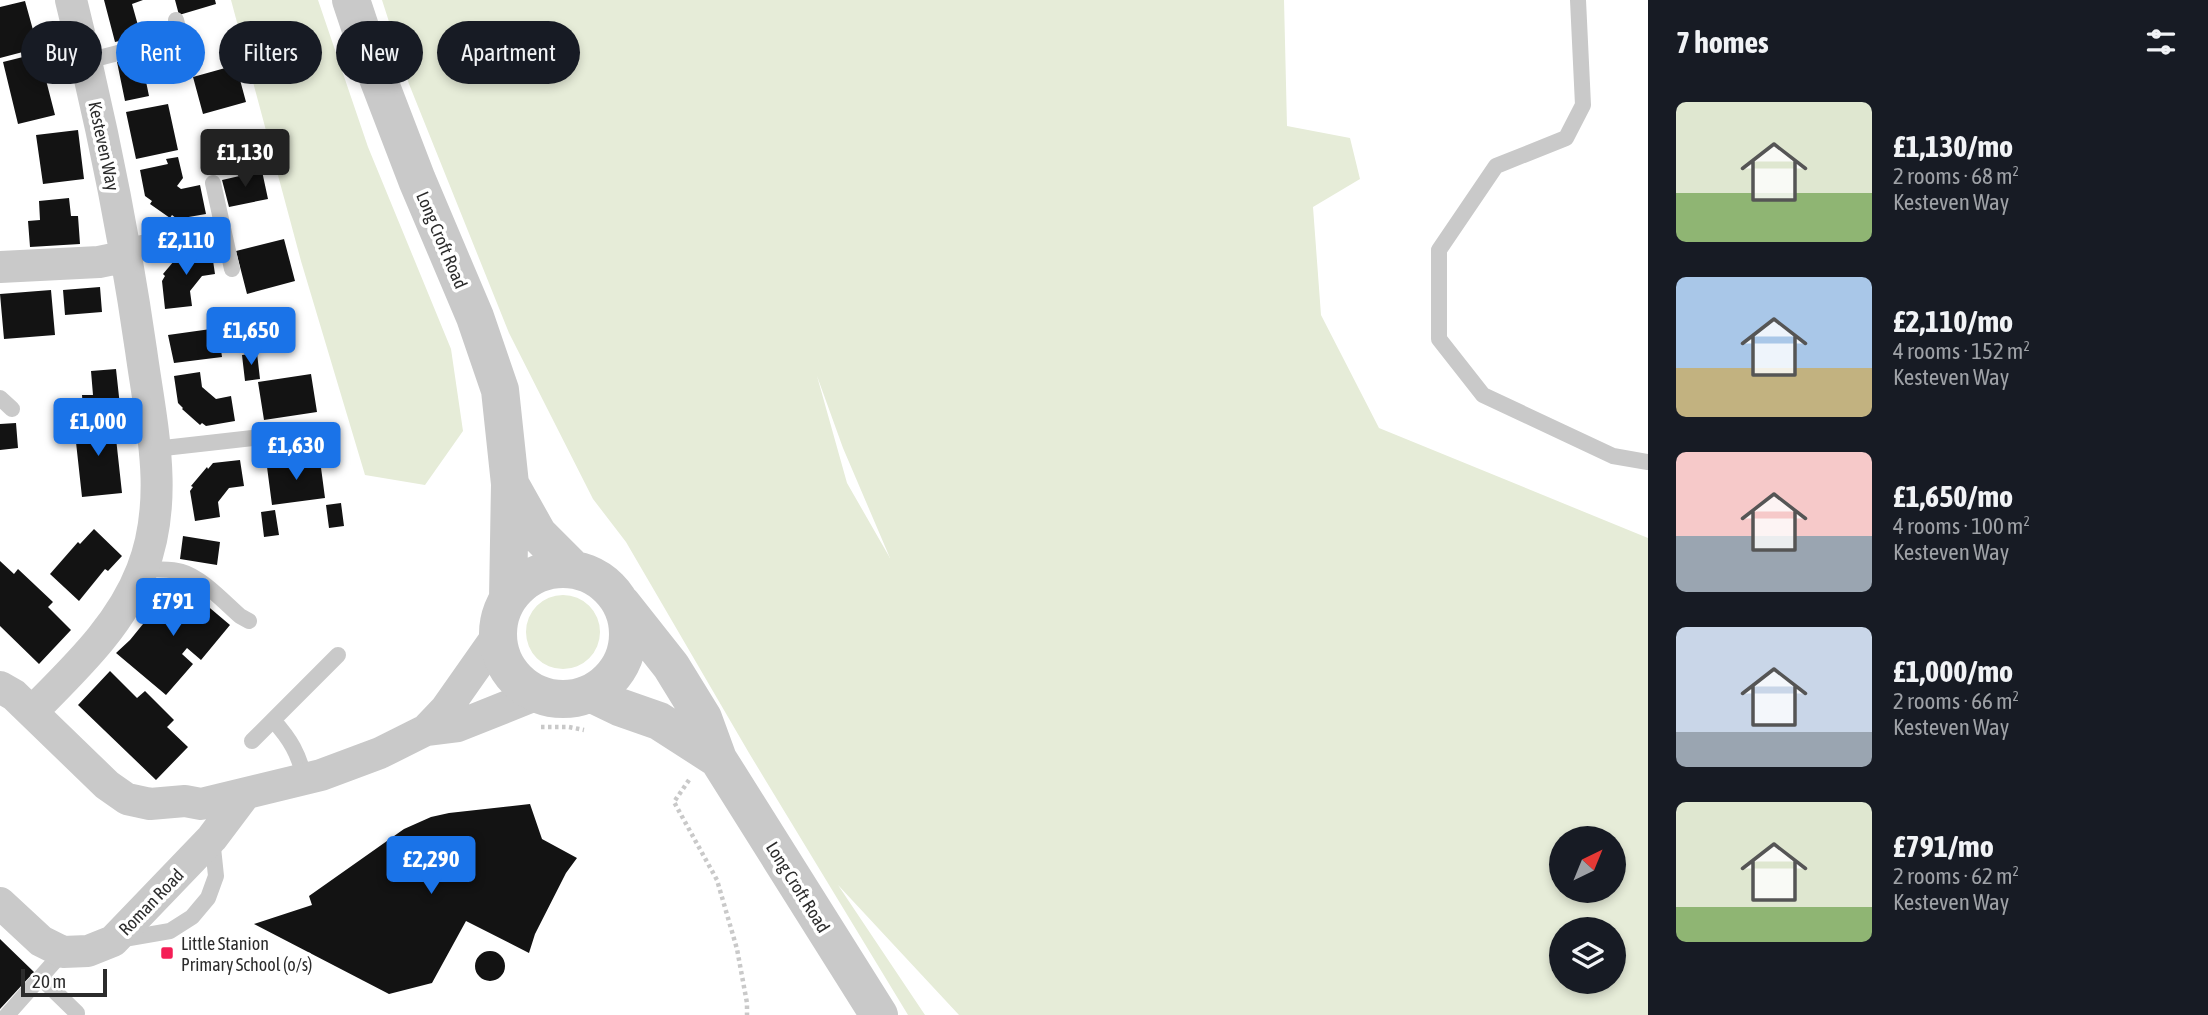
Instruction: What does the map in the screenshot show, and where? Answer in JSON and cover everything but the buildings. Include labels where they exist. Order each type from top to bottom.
[{"type":"street","name":"Kesteven Way","points":[[71,0],[76,21]]},
{"type":"street","name":"Long Croft Road","points":[[351,0],[422,193],[475,317],[500,390],[510,484],[503,617]]},
{"type":"street","name":"Kesteven Way","points":[[32,712],[104,635],[121,612],[143,568],[155,522],[158,488],[155,449],[127,251],[91,84]]},
{"type":"street","points":[[0,267],[99,262],[127,251]]},
{"type":"street","name":"Long Croft Road","points":[[510,484],[537,534],[573,569]]},
{"type":"street","points":[[0,687],[15,695],[107,785],[127,799],[150,804],[185,801],[201,804],[304,779],[380,753],[426,730],[535,712],[560,700],[576,699],[592,712],[622,665],[629,645],[629,624],[622,604],[610,587],[593,575],[573,569],[554,569],[536,574],[520,584],[503,617],[446,709],[426,730]]},
{"type":"street","name":"Long Croft Road","points":[[622,604],[671,666],[702,718],[702,774]]},
{"type":"street","points":[[503,617],[504,662],[516,680],[529,690],[535,712]]},
{"type":"street","name":"Long Croft Road","points":[[592,712],[619,707],[659,721],[702,774],[879,1015]]},
{"type":"street","name":"Roman Road","points":[[63,952],[88,951],[113,941],[212,838],[246,793]]},
{"type":"street","points":[[0,903],[41,941],[63,952]]},
{"type":"lane","points":[[1578,0],[1583,105],[1566,138],[1496,166],[1439,250],[1439,339],[1483,395],[1613,456],[1648,462]]},
{"type":"lane","points":[[213,183],[232,269]]},
{"type":"lane","points":[[127,251],[223,227]]},
{"type":"lane","points":[[155,449],[323,430]]},
{"type":"lane","points":[[143,568],[185,572],[240,617],[249,621]]},
{"type":"lane","points":[[252,741],[338,655]]},
{"type":"lane","points":[[272,720],[298,752],[304,779]]},
{"type":"lane","points":[[7,1015],[63,952]]},
{"type":"lane","points":[[41,978],[77,1013]]},
{"type":"path","points":[[535,712],[546,726],[569,727],[592,712]]},
{"type":"path","points":[[681,772],[702,774]]},
{"type":"path","points":[[702,774],[674,803],[717,880],[737,948],[747,1015]]},
{"type":"green space","points":[[231,0],[318,0],[336,53],[336,84],[347,84],[368,147],[451,349],[463,431],[425,485],[365,475],[301,261],[254,84],[322,84],[322,21],[237,21]]},
{"type":"green space","points":[[382,0],[1284,0],[1287,126],[1350,138],[1360,179],[1313,207],[1321,315],[1379,428],[1648,538],[1648,1015],[959,1015],[838,885],[925,1015],[908,1015],[749,753],[626,542],[593,499],[509,333],[409,84],[423,84],[423,21],[389,21]],"holes":[[[817,376],[843,448],[890,558],[847,483]]]},
{"type":"green space","points":[[556,595],[570,595],[584,601],[594,611],[600,632],[594,653],[584,663],[570,669],[556,669],[542,663],[532,653],[526,639],[526,625],[532,611],[542,601]]},
{"type":"place","name":"Little Stanion Primary School (o/s)","points":[[167,953]]}]
